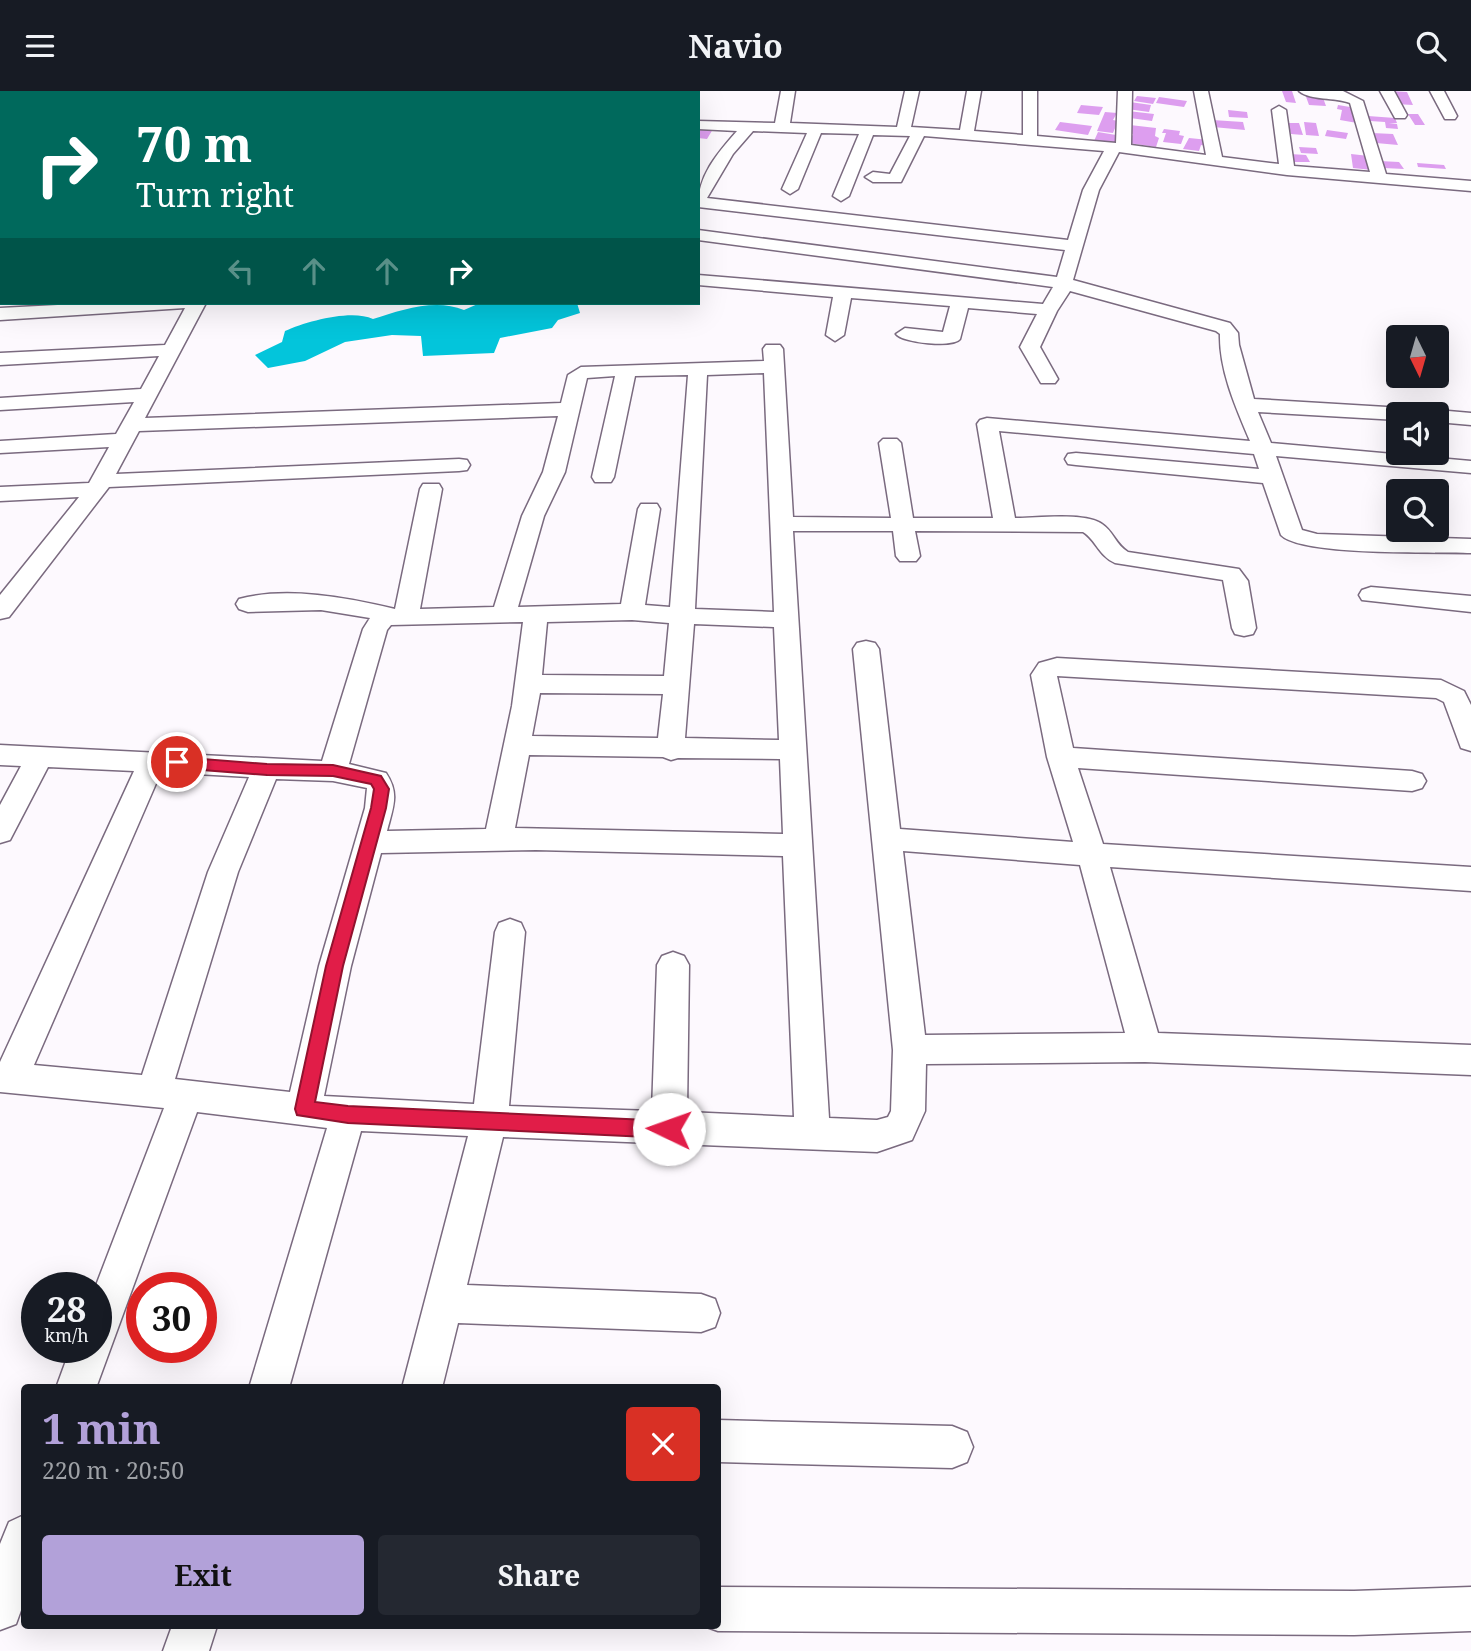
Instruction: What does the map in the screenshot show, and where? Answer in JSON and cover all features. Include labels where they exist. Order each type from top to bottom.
[{"type":"street","points":[[782,127],[788,91]]},
{"type":"street","points":[[873,177],[895,179],[911,132],[912,91]]},
{"type":"street","points":[[966,135],[974,91]]},
{"type":"street","points":[[1030,91],[1030,140]]},
{"type":"street","points":[[1048,379],[1030,347],[1048,310],[1062,289],[1090,190],[1119,147],[1125,91]]},
{"type":"street","points":[[1201,91],[1215,162]]},
{"type":"street","points":[[1306,91],[1342,95],[1356,101],[1378,178]]},
{"type":"street","points":[[1387,91],[1400,115]]},
{"type":"street","points":[[1437,91],[1450,116]]},
{"type":"street","points":[[1279,110],[1287,170]]},
{"type":"street","points":[[700,125],[911,132],[1119,147],[1287,170],[1471,186]]},
{"type":"street","points":[[700,198],[727,152],[750,126]]},
{"type":"street","points":[[790,189],[816,128]]},
{"type":"street","points":[[841,196],[868,130]]},
{"type":"street","points":[[700,201],[1072,246]]},
{"type":"street","points":[[894,261],[909,227]]},
{"type":"street","points":[[700,235],[894,261],[1062,289],[1223,327],[1229,333],[1229,345],[1245,405],[1263,448],[1289,530],[1294,535],[1318,541],[1471,546]]},
{"type":"street","points":[[898,294],[910,277],[1062,289]]},
{"type":"street","points":[[700,281],[843,293],[898,294],[1048,310]]},
{"type":"street","points":[[835,335],[843,293]]},
{"type":"street","points":[[905,334],[951,339],[961,301]]},
{"type":"street","points":[[0,314],[150,305]]},
{"type":"street","points":[[0,611],[99,485],[196,305]]},
{"type":"street","points":[[0,359],[173,350]]},
{"type":"street","points":[[503,616],[533,516],[554,472],[576,379],[582,372],[698,369],[773,358],[812,1134]]},
{"type":"street","points":[[671,750],[698,369]]},
{"type":"street","points":[[603,477],[626,370]]},
{"type":"street","points":[[0,404],[148,395]]},
{"type":"street","points":[[1245,405],[1386,413]]},
{"type":"street","points":[[0,447],[128,433],[570,409]]},
{"type":"street","points":[[1449,417],[1471,419]]},
{"type":"street","points":[[1005,524],[987,424],[1471,467]]},
{"type":"street","points":[[890,443],[908,557]]},
{"type":"street","points":[[1076,459],[1272,477]]},
{"type":"street","points":[[0,494],[99,485],[459,465]]},
{"type":"street","points":[[399,617],[431,489]]},
{"type":"street","points":[[632,612],[649,509]]},
{"type":"street","points":[[780,524],[1083,525],[1094,528],[1113,555],[1231,574],[1236,581],[1244,628]]},
{"type":"street","points":[[1371,595],[1471,604]]},
{"type":"street","points":[[248,604],[350,604],[399,617]]},
{"type":"street","points":[[333,771],[375,629],[383,618],[632,612],[787,620]]},
{"type":"street","points":[[498,839],[517,745],[536,614]]},
{"type":"street","points":[[152,761],[5,1078],[348,1115],[877,1136],[900,1129],[908,1111],[910,1050],[866,649]]},
{"type":"street","points":[[1146,1047],[1092,855],[1061,757],[1044,675],[1048,669],[1057,667],[1471,690]]},
{"type":"street","points":[[527,684],[676,685]]},
{"type":"street","points":[[1441,689],[1455,697],[1471,741]]},
{"type":"street","points":[[517,745],[671,750],[793,750]]},
{"type":"street","points":[[0,755],[333,771],[376,780],[381,789],[335,966],[304,1109]]},
{"type":"street","points":[[0,832],[41,755]]},
{"type":"street","points":[[1061,757],[1412,781]]},
{"type":"street","points":[[112,1283],[170,1094],[223,872],[267,769]]},
{"type":"street","points":[[369,842],[498,839],[798,845]]},
{"type":"street","points":[[888,839],[1471,879]]},
{"type":"street","points":[[423,1384],[490,1119],[510,932]]},
{"type":"street","points":[[669,1129],[673,965]]},
{"type":"street","points":[[910,1050],[1146,1047],[1471,1061]]},
{"type":"street","points":[[270,1384],[348,1115]]},
{"type":"street","points":[[444,1303],[701,1313]]},
{"type":"street","points":[[78,1384],[86,1363]]},
{"type":"street","points":[[721,1441],[952,1447]]},
{"type":"street","points":[[0,1608],[21,1546]]},
{"type":"street","points":[[721,1609],[1354,1613],[1471,1609]]},
{"type":"street","points":[[187,1651],[193,1629]]},
{"type":"water","points":[[430,305],[464,310],[475,305],[578,305],[580,313],[558,320],[552,328],[500,338],[494,353],[423,356],[421,336],[392,335],[345,342],[305,361],[268,368],[255,355],[282,342],[285,331],[317,320],[353,315],[373,319]]},
{"type":"building","points":[[1282,91],[1292,91],[1296,103],[1286,102]]},
{"type":"building","points":[[1390,91],[1407,92],[1413,105],[1395,104]]},
{"type":"building","points":[[1305,94],[1322,95],[1326,106],[1309,105]]},
{"type":"building","points":[[1137,96],[1156,98],[1153,104],[1134,101]]},
{"type":"building","points":[[1159,97],[1187,101],[1184,107],[1156,103]]},
{"type":"building","points":[[1130,102],[1151,105],[1149,112],[1127,109]]},
{"type":"building","points":[[1081,105],[1103,107],[1099,115],[1077,113]]},
{"type":"building","points":[[1338,105],[1356,108],[1357,123],[1340,120],[1342,110],[1337,109]]},
{"type":"building","points":[[1228,110],[1247,112],[1248,118],[1229,117]]},
{"type":"building","points":[[1128,111],[1154,114],[1152,121],[1130,118]]},
{"type":"building","points":[[1105,112],[1117,113],[1113,120],[1118,121],[1113,133],[1097,131]]},
{"type":"building","points":[[1408,114],[1418,114],[1425,125],[1415,125]]},
{"type":"building","points":[[1368,116],[1395,118],[1397,123],[1389,123],[1397,124],[1398,129],[1386,128],[1385,122],[1370,121]]},
{"type":"building","points":[[1212,120],[1243,122],[1245,130],[1213,127]]},
{"type":"building","points":[[1060,122],[1092,126],[1088,135],[1055,130]]},
{"type":"building","points":[[1304,122],[1316,123],[1319,136],[1306,135]]},
{"type":"building","points":[[1288,123],[1299,123],[1303,135],[1291,134]]},
{"type":"building","points":[[1130,125],[1156,128],[1155,136],[1159,138],[1156,147],[1129,143],[1133,134],[1125,133]]},
{"type":"building","points":[[700,128],[713,129],[707,139],[700,138]]},
{"type":"building","points":[[1164,129],[1180,131],[1179,135],[1184,136],[1181,144],[1163,142],[1166,133],[1162,133]]},
{"type":"building","points":[[1327,130],[1348,133],[1346,139],[1325,136]]},
{"type":"building","points":[[1098,132],[1122,136],[1119,144],[1094,141]]},
{"type":"building","points":[[1372,133],[1393,134],[1398,145],[1376,143]]},
{"type":"building","points":[[1189,138],[1209,140],[1207,146],[1201,145],[1199,151],[1183,149]]},
{"type":"building","points":[[1299,147],[1316,148],[1318,154],[1301,153]]},
{"type":"building","points":[[1290,154],[1306,155],[1310,162],[1293,162]]},
{"type":"building","points":[[1351,154],[1369,156],[1372,170],[1353,168]]},
{"type":"building","points":[[1379,161],[1399,162],[1404,169],[1384,168]]},
{"type":"building","points":[[1417,163],[1444,165],[1446,169],[1418,167]]},
{"type":"route","points":[[177,762],[333,771],[376,780],[381,789],[379,808],[335,966],[304,1109],[348,1115],[490,1119],[669,1129]]}]
